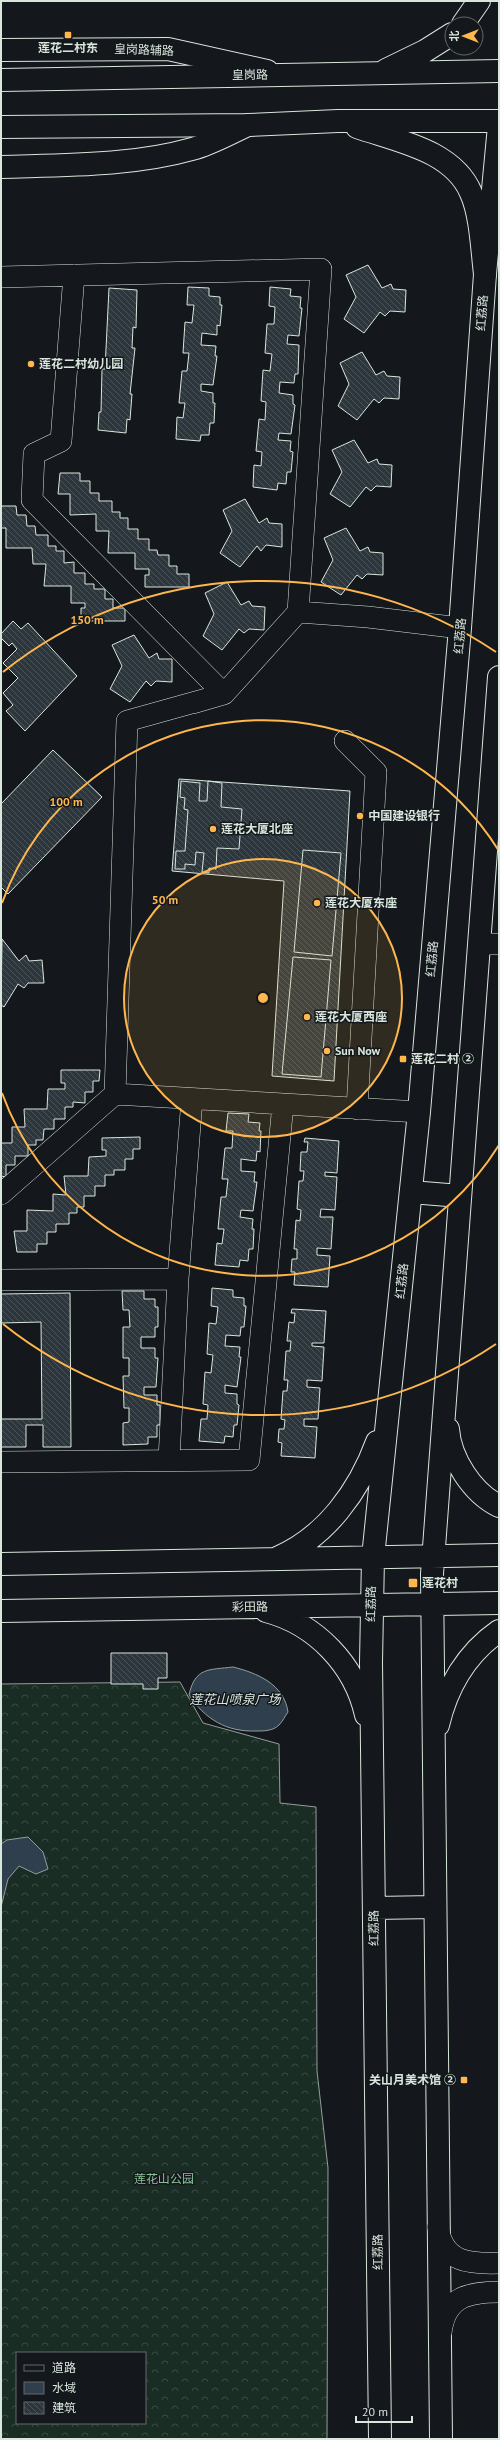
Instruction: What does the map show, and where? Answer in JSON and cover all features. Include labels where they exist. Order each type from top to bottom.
[{"type":"main road","points":[[469,16],[479,1]]},
{"type":"main road","points":[[380,73],[444,39]]},
{"type":"main road","name":"皇岗路辅路","points":[[1,50],[168,49],[284,75]]},
{"type":"main road","name":"皇岗路","points":[[1,80],[499,71]]},
{"type":"main road","points":[[338,121],[415,146],[444,160],[456,169],[472,194],[485,274]]},
{"type":"main road","points":[[1,127],[248,125],[338,121],[499,121]]},
{"type":"main road","points":[[1,167],[86,165],[171,154],[193,149],[248,125]]},
{"type":"main road","name":"红荔路","points":[[380,2439],[372,1743],[371,1605],[373,1557],[419,1112],[460,628],[485,274],[499,126]]},
{"type":"main road","points":[[441,2439],[434,1907],[433,1556],[460,1196],[489,944],[499,676]]},
{"type":"main road","points":[[411,1192],[460,1196]]},
{"type":"main road","points":[[446,1378],[449,1440],[462,1471],[479,1492],[499,1506]]},
{"type":"main road","points":[[274,1559],[295,1548],[319,1531],[351,1494],[373,1453],[391,1389]]},
{"type":"main road","points":[[1,1564],[499,1555]]},
{"type":"main road","name":"彩田路","points":[[1,1611],[499,1603]]},
{"type":"main road","points":[[250,1607],[280,1615],[311,1630],[329,1648],[350,1674],[363,1702],[372,1743]]},
{"type":"main road","points":[[433,1763],[440,1720],[455,1680],[476,1651],[499,1631]]},
{"type":"main road","points":[[374,1908],[434,1907]]},
{"type":"street","points":[[1,276],[321,269],[298,612],[224,694],[127,721],[115,1094]]},
{"type":"street","points":[[74,274],[61,441],[34,454],[32,500],[224,694]]},
{"type":"street","points":[[298,612],[368,617],[460,628]]},
{"type":"street","points":[[194,702],[224,694]]},
{"type":"street","points":[[344,741],[376,772],[357,1109]]},
{"type":"street","points":[[1,1194],[115,1094],[419,1112]]},
{"type":"street","points":[[169,1460],[178,1279],[192,1099]]},
{"type":"street","points":[[1,1462],[248,1460],[283,1104]]},
{"type":"street","points":[[1,1280],[178,1279]]},
{"type":"street","points":[[438,2223],[441,2239],[456,2258],[472,2263],[499,2263]]},
{"type":"street","points":[[440,2341],[443,2320],[457,2300],[474,2293],[499,2292]]},
{"type":"green space","name":"莲花山公园","points":[[180,1682],[203,1723],[279,1744],[280,1803],[316,1807],[317,2071],[328,2168],[327,2439],[1,2439],[1,1684]]},
{"type":"water","name":"莲花山喷泉广场","points":[[233,1667],[260,1676],[275,1687],[281,1694],[288,1712],[277,1727],[268,1730],[245,1731],[226,1726],[209,1717],[189,1695],[195,1679],[199,1675],[210,1670]]},
{"type":"water","points":[[28,1837],[43,1852],[48,1869],[36,1874],[19,1866],[8,1879],[1,1907],[1,1844],[7,1840]]},
{"type":"building","points":[[368,265],[382,288],[391,284],[393,289],[406,290],[405,312],[390,311],[385,316],[380,312],[364,333],[344,319],[356,297],[346,275]]},
{"type":"building","points":[[188,287],[209,288],[209,296],[220,297],[220,305],[222,305],[220,326],[217,325],[217,335],[202,333],[201,345],[216,346],[215,356],[217,356],[213,385],[201,384],[201,391],[213,393],[213,403],[215,403],[214,423],[210,423],[209,435],[201,435],[200,441],[176,439],[177,417],[183,418],[185,403],[179,403],[182,371],[187,371],[189,353],[183,353],[185,322],[192,323],[194,305],[187,305]]},
{"type":"building","points":[[270,287],[291,289],[290,296],[301,297],[300,308],[302,308],[299,336],[288,335],[287,344],[299,345],[298,374],[295,374],[294,383],[280,382],[279,393],[293,395],[293,404],[295,405],[291,434],[279,433],[278,440],[291,441],[290,451],[293,452],[291,472],[287,472],[286,484],[278,483],[277,490],[253,487],[254,465],[261,466],[262,452],[256,451],[259,419],[265,420],[266,402],[261,401],[263,370],[270,371],[272,354],[265,353],[267,324],[274,324],[275,307],[269,306]]},
{"type":"building","points":[[109,288],[137,290],[136,328],[133,327],[132,348],[135,348],[130,394],[132,394],[130,420],[127,419],[126,433],[98,430],[99,412],[101,412],[102,369],[105,369]]},
{"type":"building","points":[[362,352],[376,375],[384,371],[387,376],[400,377],[399,399],[384,398],[379,403],[374,399],[357,420],[338,406],[349,384],[340,363]]},
{"type":"building","points":[[354,440],[368,463],[377,459],[379,464],[392,465],[391,487],[376,486],[371,491],[366,487],[350,507],[330,494],[342,472],[332,450]]},
{"type":"building","points":[[60,473],[80,473],[80,481],[90,481],[90,493],[99,493],[99,501],[112,501],[112,512],[120,512],[120,518],[128,518],[128,529],[138,529],[138,539],[149,539],[149,550],[157,550],[158,555],[169,555],[169,566],[177,566],[177,574],[189,574],[189,587],[145,587],[145,575],[149,575],[149,569],[135,569],[135,553],[108,553],[109,531],[96,531],[96,514],[70,515],[70,494],[58,494]]},
{"type":"building","points":[[245,499],[259,523],[267,518],[269,523],[282,524],[282,547],[266,545],[261,551],[257,546],[240,567],[220,553],[232,531],[223,510]]},
{"type":"building","points":[[1,506],[16,506],[17,515],[26,515],[27,526],[35,526],[36,535],[48,535],[48,546],[56,546],[56,551],[64,551],[64,563],[74,562],[74,573],[85,573],[85,584],[94,584],[94,589],[105,589],[105,599],[113,599],[113,608],[125,608],[125,621],[81,621],[81,608],[85,608],[85,603],[71,603],[71,586],[44,586],[46,564],[33,564],[32,548],[6,548],[6,528],[1,528]]},
{"type":"building","points":[[346,528],[360,551],[368,547],[370,552],[383,553],[383,575],[367,574],[362,579],[357,575],[341,595],[321,582],[333,560],[324,538]]},
{"type":"building","points":[[227,582],[241,605],[249,601],[252,606],[265,607],[264,630],[249,629],[244,633],[239,629],[222,650],[203,636],[214,614],[205,593]]},
{"type":"building","points":[[13,621],[21,629],[28,623],[77,676],[25,731],[6,711],[13,705],[3,693],[18,678],[3,663],[17,649],[12,643],[9,646],[1,638],[1,634]]},
{"type":"building","points":[[134,635],[149,658],[157,653],[159,659],[172,659],[172,682],[156,681],[151,686],[146,681],[130,702],[110,689],[122,666],[112,645]]},
{"type":"building","points":[[53,750],[102,797],[8,894],[1,887],[1,804]]},
{"type":"building","points":[[179,779],[350,791],[334,1081],[272,1076],[284,881],[172,871]]},
{"type":"building","name":"莲花大厦北座","points":[[181,781],[200,783],[199,801],[207,801],[208,781],[222,783],[221,807],[242,809],[239,849],[217,848],[216,869],[209,868],[209,873],[202,872],[204,853],[196,852],[195,865],[185,864],[185,869],[175,869],[176,851],[185,851],[188,810],[184,809],[185,798],[180,797]]},
{"type":"building","name":"莲花大厦东座","points":[[303,850],[341,853],[332,956],[294,952]]},
{"type":"building","points":[[2,939],[19,961],[26,955],[29,961],[42,960],[44,983],[28,983],[24,988],[18,984],[4,1007],[1,1005]]},
{"type":"building","name":"莲花大厦西座","points":[[293,957],[331,960],[321,1077],[282,1074]]},
{"type":"building","points":[[61,1070],[100,1070],[99,1081],[93,1081],[93,1092],[85,1092],[85,1103],[73,1102],[73,1107],[65,1107],[65,1119],[54,1119],[54,1129],[44,1129],[43,1140],[36,1140],[36,1145],[28,1145],[28,1156],[15,1156],[15,1165],[6,1165],[6,1177],[1,1176],[1,1143],[12,1143],[12,1127],[25,1127],[24,1109],[47,1109],[48,1089],[65,1089],[65,1083],[61,1083]]},
{"type":"building","points":[[228,1113],[249,1114],[248,1122],[260,1123],[259,1131],[261,1131],[260,1152],[257,1151],[256,1161],[241,1159],[241,1171],[255,1172],[254,1182],[257,1182],[253,1211],[241,1210],[240,1217],[253,1219],[253,1249],[249,1249],[248,1261],[240,1260],[239,1267],[215,1265],[217,1243],[222,1244],[224,1229],[218,1229],[221,1197],[226,1197],[228,1179],[222,1179],[225,1148],[232,1148],[233,1131],[226,1131]]},
{"type":"building","points":[[140,1137],[140,1149],[133,1149],[133,1159],[125,1159],[125,1170],[114,1170],[114,1175],[105,1175],[105,1186],[95,1186],[95,1196],[84,1196],[84,1207],[77,1207],[77,1213],[69,1213],[69,1224],[56,1224],[56,1232],[47,1232],[47,1244],[37,1244],[37,1252],[17,1252],[14,1231],[27,1231],[27,1210],[53,1211],[53,1194],[66,1195],[64,1176],[88,1176],[89,1157],[106,1156],[106,1150],[102,1150],[102,1138]]},
{"type":"building","points":[[305,1138],[339,1141],[337,1173],[325,1172],[325,1176],[337,1177],[335,1210],[321,1209],[320,1217],[333,1217],[331,1249],[317,1248],[317,1255],[330,1256],[328,1287],[294,1285],[295,1272],[291,1272],[292,1259],[297,1259],[297,1249],[294,1249],[296,1220],[300,1221],[301,1210],[297,1209],[299,1181],[303,1181],[304,1171],[300,1171],[301,1152],[307,1152],[308,1142],[304,1142]]},
{"type":"building","points":[[212,1288],[233,1290],[233,1297],[244,1298],[244,1306],[246,1306],[244,1327],[241,1327],[240,1336],[226,1335],[225,1346],[240,1347],[239,1357],[241,1357],[237,1387],[225,1385],[225,1393],[237,1394],[237,1404],[239,1405],[237,1425],[234,1425],[233,1437],[225,1436],[224,1443],[199,1441],[201,1419],[207,1419],[208,1405],[203,1404],[205,1372],[211,1373],[213,1355],[207,1354],[209,1323],[216,1324],[218,1307],[211,1306]]},
{"type":"building","points":[[122,1291],[144,1291],[144,1299],[155,1299],[155,1307],[158,1307],[158,1327],[155,1327],[155,1337],[141,1337],[141,1348],[155,1348],[155,1358],[158,1358],[156,1387],[144,1387],[144,1395],[157,1395],[157,1405],[160,1405],[160,1425],[157,1425],[157,1437],[148,1437],[148,1444],[123,1445],[123,1423],[129,1422],[129,1408],[124,1408],[123,1376],[129,1376],[129,1358],[123,1358],[123,1327],[130,1327],[129,1310],[123,1310]]},
{"type":"building","points":[[70,1293],[71,1447],[43,1447],[43,1425],[26,1425],[26,1447],[1,1447],[1,1419],[42,1419],[41,1322],[1,1323],[1,1294]]},
{"type":"building","points":[[292,1309],[326,1311],[324,1343],[312,1343],[312,1346],[324,1347],[322,1381],[307,1380],[307,1387],[320,1388],[318,1419],[304,1419],[304,1426],[317,1427],[315,1458],[281,1456],[282,1443],[278,1442],[279,1429],[284,1429],[285,1420],[281,1419],[283,1391],[287,1391],[288,1380],[284,1380],[286,1351],[290,1351],[291,1341],[287,1341],[289,1322],[294,1323],[295,1313],[291,1313]]},
{"type":"building","points":[[111,1653],[167,1653],[167,1678],[158,1678],[158,1689],[143,1689],[143,1684],[111,1684]]},
{"type":"place","name":"莲花二村东","points":[[68,35]]},
{"type":"place","name":"莲花二村幼儿园","points":[[31,364]]},
{"type":"place","name":"中国建设银行","points":[[360,816]]},
{"type":"place","name":"莲花大厦北座","points":[[213,829]]},
{"type":"place","name":"莲花大厦东座","points":[[317,903]]},
{"type":"place","name":"莲花大厦西座","points":[[307,1017]]},
{"type":"place","name":"Sun Now","points":[[327,1051]]},
{"type":"place","name":"莲花二村 ②","points":[[403,1059]]},
{"type":"place","name":"莲花村","points":[[413,1583]]},
{"type":"place","name":"关山月美术馆 ②","points":[[464,2080]]}]
